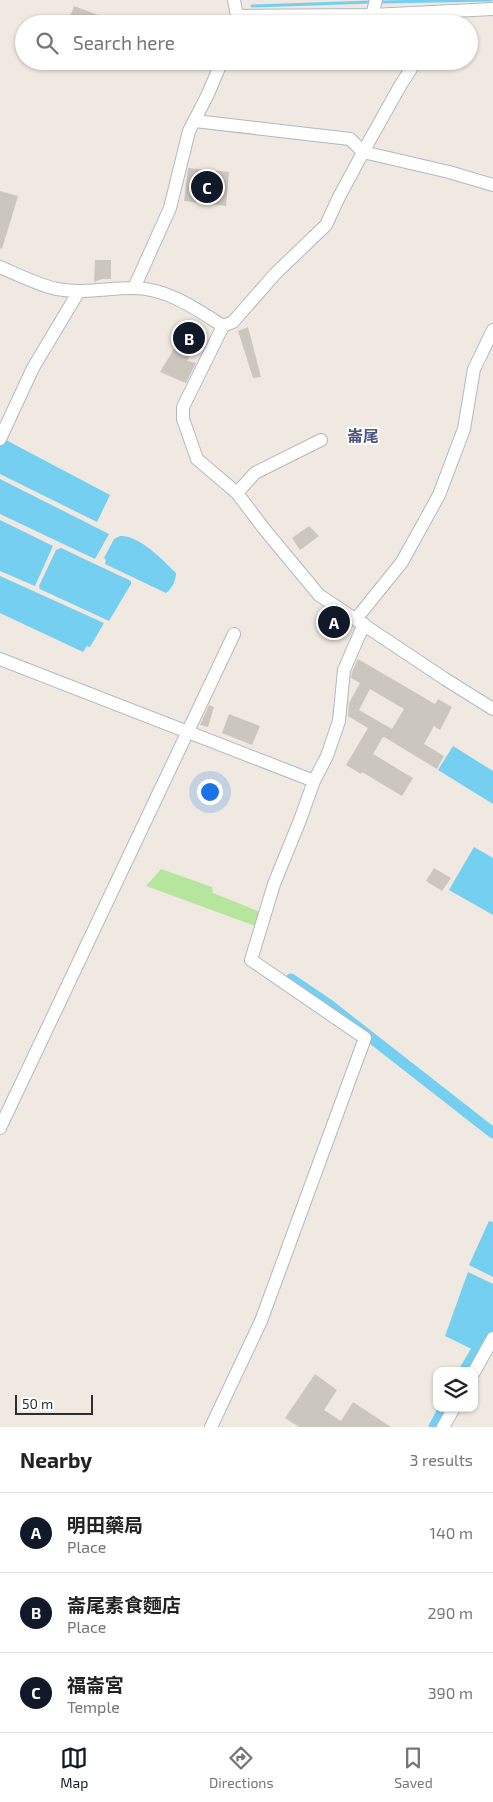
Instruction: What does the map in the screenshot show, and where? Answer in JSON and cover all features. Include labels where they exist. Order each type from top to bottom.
[{"type":"street","points":[[234,0],[236,15]]},
{"type":"street","points":[[372,14],[376,0]]},
{"type":"street","points":[[349,15],[493,9]]},
{"type":"street","points":[[134,288],[170,208],[189,131],[218,70]]},
{"type":"street","points":[[410,70],[338,197],[326,225],[275,274],[233,322],[223,326],[183,407],[183,419],[197,460],[236,493],[320,596],[493,709]]},
{"type":"street","points":[[195,121],[350,139],[363,152],[449,172],[493,185]]},
{"type":"street","points":[[0,267],[55,289],[96,292],[134,288],[168,294],[190,305],[223,326]]},
{"type":"street","points":[[0,439],[33,368],[79,291]]},
{"type":"street","points":[[211,1427],[261,1321],[365,1038],[251,960],[274,884],[314,781],[327,756],[340,722],[344,670],[360,622],[402,562],[439,495],[464,429],[474,370],[493,330]]},
{"type":"street","points":[[236,493],[255,473],[321,440]]},
{"type":"street","points":[[0,1128],[234,634]]},
{"type":"street","points":[[0,659],[314,781]]},
{"type":"street","points":[[477,1367],[493,1338]]},
{"type":"street","points":[[443,1427],[452,1412]]},
{"type":"green space","points":[[161,869],[212,887],[213,893],[265,914],[261,928],[146,886]]},
{"type":"water","points":[[6,440],[110,495],[97,522],[0,474],[0,442]]},
{"type":"water","points":[[0,479],[109,534],[95,559],[0,514]]},
{"type":"water","points":[[0,520],[53,546],[35,586],[0,571]]},
{"type":"water","points":[[120,536],[143,544],[158,555],[176,573],[173,584],[166,593],[105,564],[106,560],[104,558],[114,539]]},
{"type":"water","points":[[61,548],[131,581],[109,621],[40,589],[39,586],[56,550]]},
{"type":"water","points":[[0,576],[104,623],[90,647],[87,646],[83,652],[0,613]]},
{"type":"water","points":[[453,746],[493,771],[493,804],[438,770]]},
{"type":"water","points":[[474,847],[493,858],[493,915],[449,890]]},
{"type":"water","points":[[489,1221],[493,1222],[493,1277],[469,1265]]},
{"type":"water","points":[[468,1272],[493,1284],[493,1322],[476,1351],[445,1336]]},
{"type":"building","points":[[74,6],[98,15],[70,15]]},
{"type":"building","points":[[188,168],[229,172],[226,206],[184,201]]},
{"type":"building","points":[[0,191],[18,196],[2,249],[0,248]]},
{"type":"building","points":[[95,260],[111,260],[111,279],[102,279],[94,282]]},
{"type":"building","points":[[186,324],[202,332],[187,361],[196,363],[186,383],[160,372]]},
{"type":"building","points":[[248,327],[261,377],[253,378],[238,331]]},
{"type":"building","points":[[309,526],[319,536],[300,550],[292,538]]},
{"type":"building","points":[[329,612],[344,622],[335,638],[319,629]]},
{"type":"building","points":[[358,659],[435,704],[438,699],[452,707],[440,730],[434,726],[424,744],[444,756],[437,769],[384,737],[373,754],[413,778],[402,796],[362,772],[361,774],[346,765],[368,728],[348,716],[349,703],[360,683],[351,678]],"holes":[[[370,689],[404,709],[392,729],[359,710]]]},
{"type":"building","points":[[209,705],[214,707],[208,727],[200,725]]},
{"type":"building","points":[[229,714],[260,726],[252,745],[222,733]]},
{"type":"building","points":[[434,868],[451,878],[442,891],[426,881]]},
{"type":"building","points":[[315,1374],[337,1390],[324,1410],[341,1421],[353,1402],[391,1427],[299,1427],[285,1418]]},
{"type":"waterway","points":[[380,2],[491,0]]},
{"type":"waterway","points":[[252,6],[371,2]]},
{"type":"waterway","points":[[291,979],[328,1004],[493,1133]]},
{"type":"waterway","points":[[466,1367],[493,1323]]},
{"type":"waterway","points":[[434,1427],[442,1412]]},
{"type":"place","name":"福崙宮","points":[[207,187]]},
{"type":"place","name":"崙尾素食麵店","points":[[189,338]]},
{"type":"place","name":"明田藥局","points":[[334,622]]},
{"type":"district","name":"崙尾","points":[[363,435]]}]
